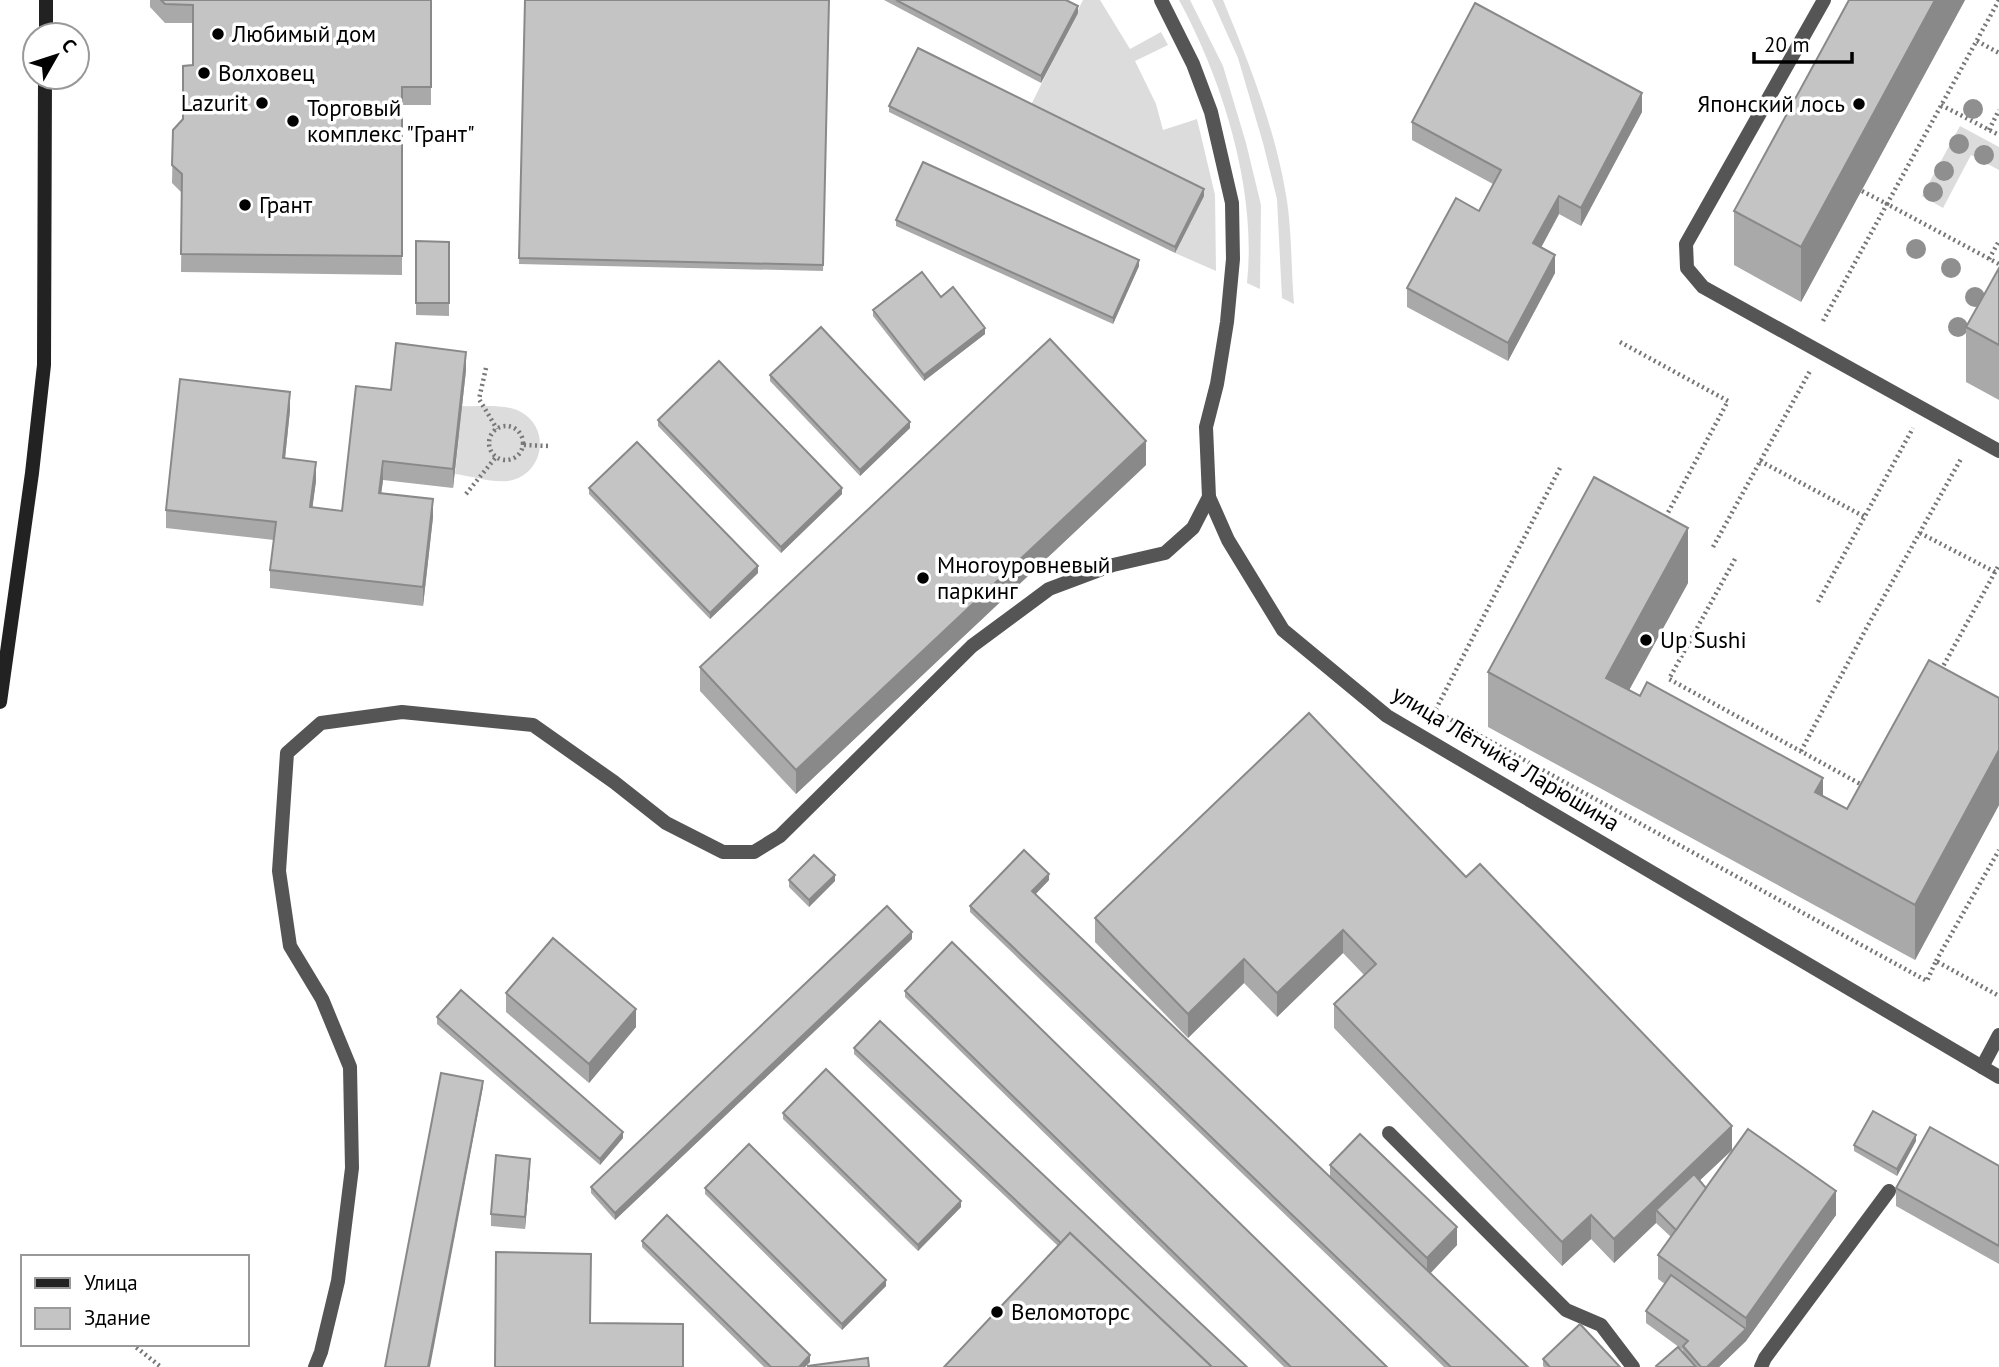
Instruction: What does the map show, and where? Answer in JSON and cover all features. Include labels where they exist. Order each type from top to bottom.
[{"type":"main road","points":[[46,0],[46,21]]},
{"type":"main road","points":[[0,702],[44,365],[45,91]]},
{"type":"street","name":"улица Лётчика Ларюшина","points":[[1161,0],[1194,64],[1223,159],[1232,203],[1233,259],[1227,322],[1217,384],[1206,427],[1209,497],[1228,540],[1283,630],[1387,716],[1999,1077]]},
{"type":"street","points":[[1824,0],[1686,244],[1687,268],[1703,287],[1999,451]]},
{"type":"street","points":[[315,1367],[338,1281],[351,1181],[350,1067],[322,999],[290,946],[279,871],[287,752],[320,723],[402,712],[533,725],[614,782],[666,823],[723,852],[754,852],[780,836],[972,646],[1049,589],[1113,565],[1165,553],[1193,528],[1209,497]]},
{"type":"street","points":[[1982,1067],[1999,1035]]},
{"type":"street","points":[[1389,1133],[1566,1310],[1601,1325],[1633,1367]]},
{"type":"street","points":[[1760,1367],[1889,1191]]},
{"type":"path","points":[[1823,321],[1941,105],[1997,9],[1999,0]]},
{"type":"path","points":[[1977,41],[1999,52]]},
{"type":"path","points":[[1941,105],[1999,135]]},
{"type":"path","points":[[1989,130],[1999,110]]},
{"type":"path","points":[[1861,191],[1999,264]]},
{"type":"path","points":[[1989,259],[1999,241]]},
{"type":"path","points":[[1620,342],[1728,401],[1663,522]]},
{"type":"path","points":[[1713,547],[1820,352]]},
{"type":"path","points":[[486,368],[479,399],[497,429]]},
{"type":"path","points":[[1818,603],[1924,409]]},
{"type":"path","points":[[507,426],[517,430],[524,445],[522,452],[507,461],[496,457],[489,443],[490,437],[497,429],[507,426]]},
{"type":"path","points":[[1801,751],[1974,437]]},
{"type":"path","points":[[524,445],[550,446]]},
{"type":"path","points":[[466,494],[496,457]]},
{"type":"path","points":[[1760,461],[1865,517]]},
{"type":"path","points":[[1560,468],[1434,711],[1927,981],[1999,850]]},
{"type":"path","points":[[1920,533],[1995,572]]},
{"type":"path","points":[[1735,559],[1669,679],[1865,786]]},
{"type":"path","points":[[1937,678],[1999,565]]},
{"type":"path","points":[[1936,961],[1999,996]]},
{"type":"path","points":[[134,1346],[160,1367]]},
{"type":"shaded area","points":[[1083,0],[1100,0],[1130,49],[1161,32],[1168,45],[1135,61],[1156,104],[1163,130],[1197,119],[1215,195],[1216,271],[1175,253],[1203,196],[1029,109]]},
{"type":"shaded area","points":[[1179,0],[1190,0],[1223,66],[1246,143],[1261,205],[1260,289],[1247,283],[1247,211],[1233,137],[1210,65]]},
{"type":"shaded area","points":[[1212,0],[1223,0],[1275,145],[1288,208],[1294,304],[1282,298],[1277,199],[1263,143],[1238,58]]},
{"type":"shaded area","points":[[1960,126],[1999,147],[1999,170],[1971,155],[1943,208],[1922,196]]},
{"type":"shaded area","points":[[462,406],[508,407],[531,420],[540,440],[536,461],[529,471],[508,481],[455,474]]},
{"type":"building","name":"Торговый комплекс \"Грант\"","points":[[161,0],[431,0],[431,87],[402,87],[402,256],[181,254],[182,174],[172,165],[173,130],[183,119],[183,66],[193,65],[193,5],[165,4]]},
{"type":"building","points":[[525,0],[829,0],[823,265],[519,258]]},
{"type":"building","points":[[896,0],[1066,0],[1078,6],[1041,76]]},
{"type":"building","points":[[1849,0],[1935,0],[1801,247],[1734,211]]},
{"type":"building","points":[[1475,3],[1642,93],[1581,208],[1559,196],[1533,243],[1555,255],[1508,343],[1407,288],[1456,198],[1479,211],[1501,170],[1412,122]]},
{"type":"building","points":[[918,48],[1204,189],[1175,247],[889,106]]},
{"type":"building","points":[[923,162],[1139,260],[1113,318],[896,220]]},
{"type":"building","points":[[416,241],[449,242],[449,303],[416,303]]},
{"type":"building","points":[[1999,268],[1999,345],[1966,327]]},
{"type":"building","points":[[922,272],[941,297],[953,287],[985,328],[924,375],[873,310]]},
{"type":"building","points":[[821,327],[910,422],[860,470],[770,375]]},
{"type":"building","name":"Многоуровневый паркинг","points":[[1050,339],[1146,441],[796,770],[700,667]]},
{"type":"building","points":[[396,343],[466,352],[453,469],[383,461],[379,493],[433,499],[423,587],[270,570],[276,522],[166,510],[180,379],[290,392],[283,458],[316,462],[310,507],[342,511],[356,386],[391,390]]},
{"type":"building","points":[[719,361],[842,488],[781,547],[658,420]]},
{"type":"building","points":[[637,442],[758,566],[710,613],[589,488]]},
{"type":"building","points":[[1594,477],[1688,528],[1606,678],[1640,696],[1647,682],[1823,778],[1815,792],[1847,809],[1929,660],[1999,698],[1999,750],[1915,905],[1488,672]]},
{"type":"building","points":[[1309,713],[1466,877],[1480,864],[1732,1126],[1614,1239],[1591,1215],[1562,1242],[1334,1004],[1376,964],[1343,930],[1277,993],[1244,959],[1188,1014],[1095,918]]},
{"type":"building","points":[[1024,850],[1049,874],[1032,891],[1528,1367],[1451,1367],[970,906]]},
{"type":"building","points":[[814,855],[835,875],[809,900],[789,880]]},
{"type":"building","points":[[887,906],[912,932],[615,1213],[591,1187]]},
{"type":"building","points":[[553,938],[636,1009],[589,1064],[506,993]]},
{"type":"building","points":[[952,942],[1387,1367],[1291,1367],[905,991]]},
{"type":"building","points":[[461,990],[623,1132],[600,1159],[437,1017]]},
{"type":"building","points":[[880,1021],[1247,1367],[1212,1367],[1070,1233],[1061,1243],[854,1048]]},
{"type":"building","points":[[826,1069],[961,1201],[918,1245],[783,1113]]},
{"type":"building","points":[[441,1073],[483,1081],[428,1367],[385,1367]]},
{"type":"building","points":[[1873,1111],[1916,1135],[1897,1169],[1854,1145]]},
{"type":"building","points":[[1930,1127],[1999,1166],[1999,1246],[1896,1188]]},
{"type":"building","points":[[1748,1129],[1836,1191],[1746,1318],[1658,1255]]},
{"type":"building","points":[[1360,1134],[1457,1227],[1427,1258],[1330,1165]]},
{"type":"building","points":[[749,1144],[886,1280],[842,1324],[705,1188]]},
{"type":"building","points":[[496,1155],[530,1159],[525,1217],[491,1214]]},
{"type":"building","points":[[1694,1174],[1706,1188],[1676,1230],[1656,1210]]},
{"type":"building","points":[[667,1215],[810,1355],[799,1367],[771,1367],[642,1241]]},
{"type":"building","points":[[1070,1233],[1212,1367],[944,1367]]},
{"type":"building","points":[[496,1252],[591,1254],[590,1323],[683,1324],[683,1367],[495,1367]]},
{"type":"building","points":[[1671,1275],[1746,1329],[1707,1367],[1701,1367],[1683,1346],[1688,1341],[1646,1311]]},
{"type":"building","points":[[1580,1324],[1620,1367],[1550,1367],[1543,1359]]},
{"type":"building","points":[[1678,1347],[1696,1367],[1656,1366]]},
{"type":"building","points":[[868,1358],[869,1367],[808,1367],[808,1366]]},
{"type":"place","name":"Любимый дом","points":[[218,34]]},
{"type":"place","name":"Волховец","points":[[204,73]]},
{"type":"place","name":"Lazurit","points":[[262,103]]},
{"type":"place","name":"Японский лось","points":[[1859,104]]},
{"type":"place","name":"Торговый комплекс \"Грант\"","points":[[293,121]]},
{"type":"place","name":"Грант","points":[[245,205]]},
{"type":"place","name":"Многоуровневый паркинг","points":[[923,578]]},
{"type":"place","name":"Up Sushi","points":[[1646,640]]},
{"type":"place","name":"Веломоторс","points":[[997,1312]]}]
